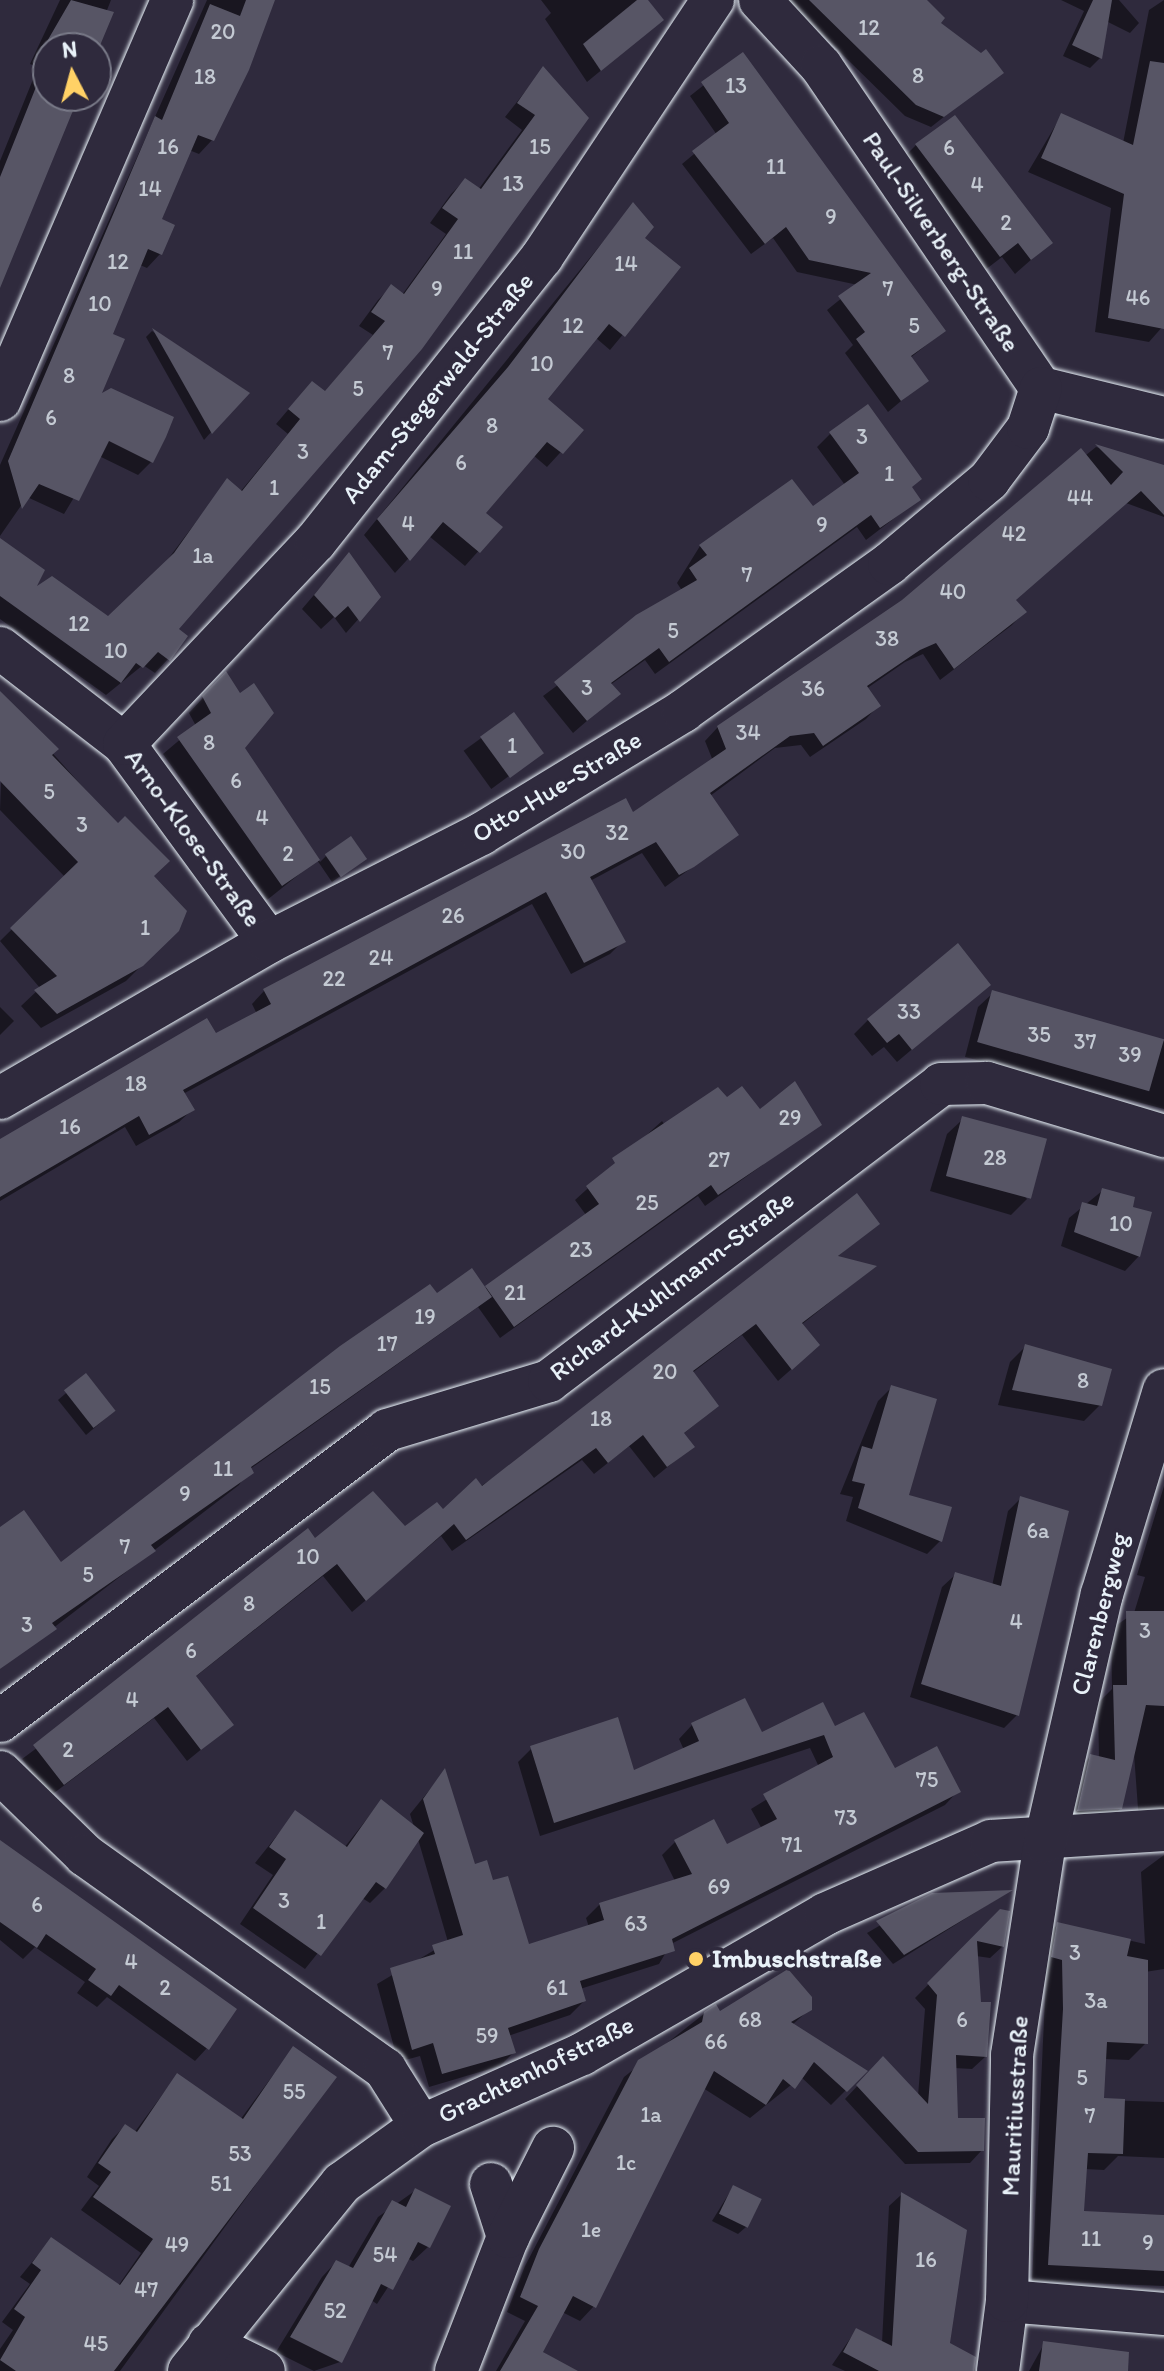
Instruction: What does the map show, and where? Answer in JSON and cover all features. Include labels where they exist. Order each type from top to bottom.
[{"type":"street","points":[[0,400],[172,0]]},
{"type":"street","name":"Adam-Stegerwald-Straße","points":[[124,744],[316,541],[523,282],[713,0]]},
{"type":"street","name":"Paul-Silverberg-Straße","points":[[760,0],[821,66],[1041,388]]},
{"type":"street","points":[[1041,388],[1164,418]]},
{"type":"street","name":"Otto-Hue-Straße","points":[[0,1098],[269,942],[481,834],[683,711],[799,628],[989,480],[1028,428],[1041,388]]},
{"type":"street","name":"Arno-Klose-Straße","points":[[0,648],[124,744],[269,942]]},
{"type":"street","name":"Richard-Kuhlmann-Straße","points":[[0,1721],[387,1430],[549,1381],[941,1084],[987,1083],[1164,1136]]},
{"type":"street","name":"Clarenbergweg","points":[[1045,1842],[1102,1594],[1164,1390]]},
{"type":"street","points":[[0,1772],[85,1855],[385,2069],[421,2126]]},
{"type":"street","name":"Grachtenhofstraße","points":[[199,2357],[342,2183],[421,2126],[582,2054],[825,1914],[991,1841],[1045,1842],[1164,1830]]},
{"type":"street","name":"Mauritiusstraße","points":[[998,2371],[1007,2301],[1012,2055],[1045,1842]]},
{"type":"street","points":[[456,2371],[508,2237],[553,2148]]},
{"type":"street","points":[[491,2184],[508,2237]]},
{"type":"street","points":[[1007,2301],[1164,2314]]},
{"type":"street","points":[[199,2357],[264,2371]]},
{"type":"building","points":[[71,0],[114,12],[106,32],[52,32]]},
{"type":"building","points":[[246,0],[275,0],[249,70],[214,141],[198,135],[162,219],[175,225],[162,255],[148,249],[113,334],[125,339],[102,393],[111,388],[174,417],[166,437],[153,463],[109,441],[79,501],[39,484],[22,509],[8,461],[155,116],[162,120],[210,4],[240,16]]},
{"type":"building","points":[[637,0],[648,0],[664,20],[601,71],[583,44]]},
{"type":"building","points":[[809,0],[927,0],[945,18],[941,23],[981,53],[986,49],[1004,73],[944,117],[916,105]]},
{"type":"building","points":[[1093,0],[1112,0],[1102,59],[1072,45]]},
{"type":"building","points":[[743,52],[946,331],[911,356],[929,381],[901,401],[856,339],[865,332],[838,296],[871,273],[809,260],[786,227],[765,244],[692,151],[729,123],[701,82]]},
{"type":"building","points":[[1150,61],[1164,63],[1164,329],[1108,318],[1124,194],[1041,158],[1061,113],[1133,145]]},
{"type":"building","points":[[543,66],[589,118],[422,349],[179,629],[188,636],[170,661],[158,652],[143,668],[136,663],[121,683],[0,596],[0,538],[45,570],[37,586],[52,576],[108,616],[174,553],[227,478],[242,491],[300,419],[288,409],[312,381],[325,391],[385,321],[371,312],[391,284],[404,294],[458,219],[442,208],[465,178],[481,189],[535,115],[517,103]]},
{"type":"building","points":[[32,97],[32,112],[72,112],[0,288],[0,177]]},
{"type":"building","points":[[955,115],[1053,243],[1031,260],[1018,243],[1000,257],[915,144]]},
{"type":"building","points":[[633,202],[654,227],[645,238],[681,267],[625,337],[609,324],[548,399],[584,430],[563,454],[547,442],[486,513],[503,527],[480,553],[443,522],[410,561],[377,519],[508,367]]},
{"type":"building","points":[[152,328],[250,393],[212,434]]},
{"type":"building","points":[[868,404],[922,479],[912,487],[921,500],[880,528],[871,515],[669,662],[659,648],[611,683],[621,694],[587,721],[554,682],[636,615],[697,580],[689,568],[707,555],[699,545],[792,479],[813,506],[859,473],[829,432]]},
{"type":"building","points":[[1095,444],[1164,465],[1164,515],[1141,491],[1016,600],[1027,612],[954,669],[936,643],[920,650],[867,686],[881,706],[823,746],[814,733],[790,736],[710,793],[739,835],[694,867],[679,875],[656,842],[590,877],[626,942],[584,963],[546,892],[183,1090],[195,1110],[149,1135],[139,1116],[0,1197],[0,1139],[207,1018],[216,1033],[271,1004],[263,989],[626,798],[633,812],[726,749],[717,726],[902,600],[1081,448],[1111,485],[1123,472]]},
{"type":"building","points":[[349,552],[381,597],[360,622],[348,606],[335,618],[314,595]]},
{"type":"building","points":[[226,671],[240,693],[254,683],[274,713],[245,748],[320,860],[282,886],[177,737],[211,713],[202,696]]},
{"type":"building","points":[[0,691],[59,749],[52,755],[118,823],[125,816],[170,861],[154,876],[187,911],[179,931],[143,966],[57,1014],[34,990],[57,976],[10,928],[78,862],[0,781]]},
{"type":"building","points":[[514,712],[544,753],[510,778],[480,737]]},
{"type":"building","points":[[351,836],[367,859],[341,877],[325,854]]},
{"type":"building","points":[[958,943],[991,985],[912,1050],[899,1034],[887,1043],[867,1019]]},
{"type":"building","points":[[992,990],[1164,1039],[1149,1091],[977,1042]]},
{"type":"building","points":[[795,1081],[822,1125],[718,1195],[711,1185],[514,1327],[485,1286],[599,1204],[586,1186],[615,1163],[612,1158],[718,1087],[727,1097],[742,1086],[760,1109]]},
{"type":"building","points":[[962,1116],[1047,1139],[1031,1199],[946,1176]]},
{"type":"building","points":[[1102,1188],[1135,1197],[1133,1207],[1152,1212],[1140,1257],[1074,1232],[1082,1202],[1097,1206]]},
{"type":"building","points":[[857,1193],[880,1224],[838,1256],[877,1266],[802,1323],[820,1345],[792,1370],[756,1324],[693,1371],[719,1406],[684,1433],[695,1447],[667,1467],[643,1435],[608,1463],[596,1448],[466,1540],[454,1524],[366,1601],[337,1564],[196,1676],[234,1725],[201,1750],[168,1707],[64,1785],[33,1745],[308,1528],[315,1538],[373,1491],[405,1526],[437,1502],[443,1509],[476,1478],[482,1486]]},
{"type":"building","points":[[472,1268],[492,1297],[251,1467],[254,1473],[151,1545],[156,1551],[52,1623],[57,1629],[0,1669],[0,1527],[24,1510],[61,1562],[340,1346],[430,1284],[437,1293]]},
{"type":"building","points":[[1025,1344],[1112,1369],[1102,1406],[1012,1390]]},
{"type":"building","points":[[86,1373],[116,1411],[93,1428],[64,1390]]},
{"type":"building","points":[[891,1385],[937,1399],[909,1495],[952,1507],[942,1542],[858,1508],[865,1484],[852,1481],[862,1446],[872,1449]]},
{"type":"building","points":[[1020,1496],[1069,1511],[1019,1716],[921,1684],[955,1572],[1001,1586]]},
{"type":"building","points":[[1126,1611],[1164,1611],[1164,1706],[1146,1705],[1122,1809],[1077,1811],[1090,1754],[1115,1760],[1113,1685],[1127,1685]]},
{"type":"building","points":[[745,1698],[762,1732],[823,1702],[835,1726],[864,1712],[895,1768],[937,1746],[961,1792],[672,1939],[675,1951],[580,1981],[586,2001],[508,2028],[516,2053],[442,2074],[433,2043],[412,2050],[390,1968],[435,1954],[432,1945],[463,1935],[423,1799],[445,1768],[475,1864],[487,1860],[493,1880],[508,1876],[529,1944],[604,1920],[599,1903],[692,1874],[674,1840],[714,1819],[727,1844],[777,1819],[763,1794],[833,1757],[824,1735],[554,1823],[530,1746],[618,1717],[634,1770],[699,1741],[691,1723]]},
{"type":"building","points":[[381,1799],[424,1833],[386,1889],[376,1882],[321,1956],[253,1908],[286,1859],[269,1847],[295,1810],[347,1847]]},
{"type":"building","points":[[0,1840],[237,2009],[209,2050],[119,1985],[111,1996],[88,1980],[96,1969],[46,1934],[37,1948],[0,1922]]},
{"type":"building","points":[[1013,1890],[904,1955],[876,1921],[932,1893]]},
{"type":"building","points":[[1000,1909],[1010,1911],[1004,1947],[977,1941],[981,2002],[991,2002],[987,2057],[956,2055],[958,2118],[985,2118],[984,2151],[918,2152],[856,2085],[883,2056],[928,2104],[937,1995],[927,1983]]},
{"type":"building","points":[[1057,1922],[1131,1939],[1127,1956],[1148,1960],[1148,2044],[1107,2042],[1104,2098],[1125,2099],[1123,2154],[1088,2153],[1084,2211],[1164,2215],[1164,2271],[1048,2265],[1063,2009],[1062,1960],[1051,1957]]},
{"type":"building","points":[[788,1969],[812,1997],[812,2010],[791,2022],[868,2071],[847,2092],[814,2062],[795,2089],[783,2079],[766,2105],[714,2071],[596,2308],[573,2296],[543,2352],[578,2371],[500,2371],[538,2306],[520,2297],[539,2249],[638,2060],[702,2022],[704,2012],[716,2004],[720,2011]]},
{"type":"building","points":[[293,2046],[337,2077],[114,2371],[16,2371],[0,2360],[25,2317],[14,2309],[41,2270],[32,2263],[51,2237],[120,2285],[153,2239],[93,2197],[111,2172],[98,2163],[125,2124],[137,2132],[177,2073],[243,2119]]},
{"type":"building","points":[[733,2185],[762,2199],[748,2228],[719,2214]]},
{"type":"building","points":[[415,2188],[451,2206],[430,2248],[418,2242],[393,2290],[381,2284],[342,2363],[290,2337],[336,2260],[353,2268],[392,2200],[406,2207]]},
{"type":"building","points":[[901,2192],[967,2230],[950,2343],[976,2357],[974,2371],[879,2371],[843,2352],[856,2328],[892,2346]]},
{"type":"building","points":[[1043,2341],[1129,2352],[1128,2371],[1039,2371]]},
{"type":"place","name":"Imbuschstraße","points":[[696,1959]]}]
